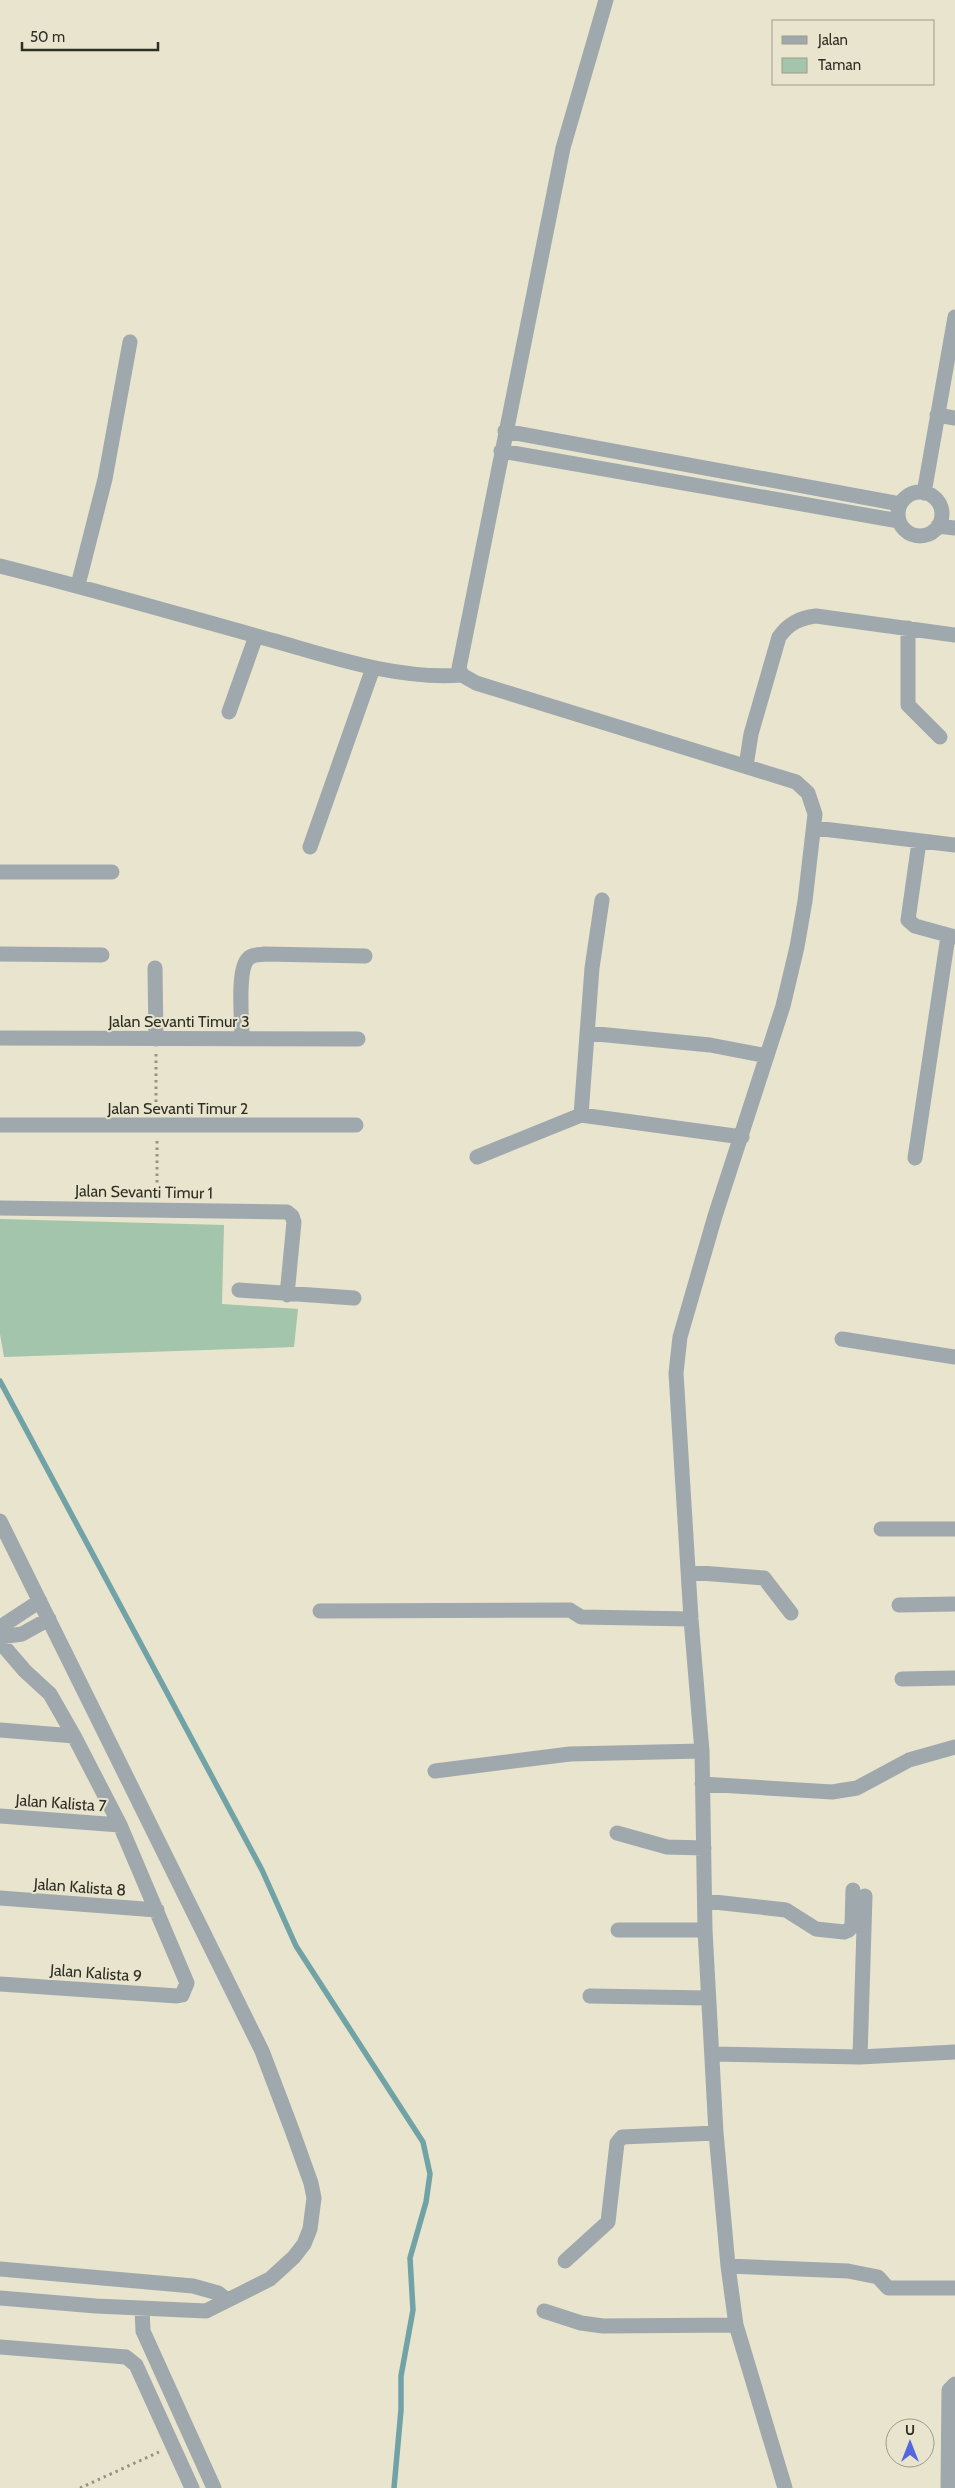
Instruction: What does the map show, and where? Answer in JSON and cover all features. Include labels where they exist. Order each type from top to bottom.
[{"type":"street","points":[[462,675],[459,661],[563,148],[606,0]]},
{"type":"street","points":[[924,493],[954,326]]},
{"type":"street","points":[[78,586],[105,479],[130,342]]},
{"type":"street","points":[[937,415],[955,418]]},
{"type":"street","points":[[505,431],[900,504]]},
{"type":"street","points":[[501,451],[899,521],[909,533],[916,535],[931,533],[938,526],[942,514],[948,509],[924,493],[910,495],[900,504],[899,521]]},
{"type":"street","points":[[938,526],[955,528]]},
{"type":"street","points":[[0,566],[372,668],[444,676],[462,675],[476,683],[796,782],[802,786],[812,803],[815,828],[796,947],[783,1006],[715,1216],[680,1336],[676,1401],[702,1751],[708,1998],[716,2133],[728,2266],[736,2325],[785,2488]]},
{"type":"street","points":[[746,766],[758,707],[779,637],[785,628],[803,618],[816,616],[955,635]]},
{"type":"street","points":[[908,628],[908,706],[940,737]]},
{"type":"street","points":[[230,712],[256,636]]},
{"type":"street","points":[[310,847],[372,668]]},
{"type":"street","points":[[815,828],[955,845]]},
{"type":"street","points":[[915,1158],[952,936],[915,926],[908,920],[919,842]]},
{"type":"street","points":[[0,872],[112,872]]},
{"type":"street","points":[[581,1115],[592,968],[602,900]]},
{"type":"street","points":[[0,954],[102,955]]},
{"type":"street","points":[[242,1038],[242,973],[247,959],[253,955],[265,954],[365,956]]},
{"type":"street","points":[[155,968],[156,1038]]},
{"type":"street","points":[[587,1033],[710,1046],[767,1056]]},
{"type":"street","name":"Jalan Sevanti Timur 3","points":[[0,1038],[358,1039]]},
{"type":"street","points":[[477,1157],[581,1115],[742,1137]]},
{"type":"street","name":"Jalan Sevanti Timur 2","points":[[0,1125],[356,1125]]},
{"type":"street","name":"Jalan Sevanti Timur 1","points":[[0,1208],[287,1212],[292,1216],[294,1222],[287,1294]]},
{"type":"street","points":[[240,1290],[354,1298]]},
{"type":"street","points":[[842,1339],[955,1357]]},
{"type":"street","points":[[0,1521],[262,2051],[311,2184],[314,2198],[313,2216],[304,2244],[270,2279],[217,2306],[201,2311],[142,2309],[0,2298]]},
{"type":"street","points":[[881,1529],[955,1529]]},
{"type":"street","points":[[688,1572],[764,1578],[791,1613]]},
{"type":"street","points":[[0,1630],[2,1626],[40,1601]]},
{"type":"street","points":[[899,1605],[955,1604]]},
{"type":"street","points":[[320,1611],[570,1610],[581,1617],[691,1619]]},
{"type":"street","points":[[0,1637],[22,1634],[49,1620]]},
{"type":"street","points":[[0,1642],[25,1671],[50,1694],[120,1825],[158,1910]]},
{"type":"street","points":[[902,1679],[955,1678]]},
{"type":"street","points":[[0,1730],[74,1736]]},
{"type":"street","points":[[702,1784],[832,1792],[857,1788],[909,1760],[955,1747]]},
{"type":"street","points":[[435,1772],[570,1754],[702,1751]]},
{"type":"street","name":"Jalan Kalista 7","points":[[0,1816],[120,1825]]},
{"type":"street","points":[[617,1832],[667,1847],[704,1848]]},
{"type":"street","points":[[706,1900],[786,1910],[816,1929],[844,1932],[849,1930],[852,1925],[859,1893],[860,2057]]},
{"type":"street","name":"Jalan Kalista 8","points":[[0,1898],[158,1910]]},
{"type":"street","name":"Jalan Kalista 9","points":[[0,1984],[182,1995],[186,1989],[185,1977],[158,1910]]},
{"type":"street","points":[[618,1930],[705,1930]]},
{"type":"street","points":[[590,1996],[708,1998]]},
{"type":"street","points":[[712,2054],[860,2057],[955,2052]]},
{"type":"street","points":[[564,2262],[608,2222],[618,2143],[622,2137],[716,2133]]},
{"type":"street","points":[[728,2266],[848,2270],[878,2277],[888,2288],[955,2288]]},
{"type":"street","points":[[0,2269],[193,2286],[218,2293],[227,2300]]},
{"type":"street","points":[[142,2309],[143,2331],[214,2488]]},
{"type":"street","points":[[544,2311],[581,2323],[603,2326],[736,2325]]},
{"type":"street","points":[[0,2347],[126,2357],[136,2364],[192,2488]]},
{"type":"street","points":[[948,2488],[949,2390],[955,2384]]},
{"type":"path","points":[[80,2488],[173,2446]]},
{"type":"green space","points":[[0,1219],[224,1225],[222,1304],[298,1309],[294,1347],[4,1357],[0,1334]]},
{"type":"waterway","points":[[0,1381],[262,1870],[296,1946],[423,2142],[430,2174],[426,2202],[410,2258],[413,2310],[401,2376],[401,2410],[394,2488]]}]
